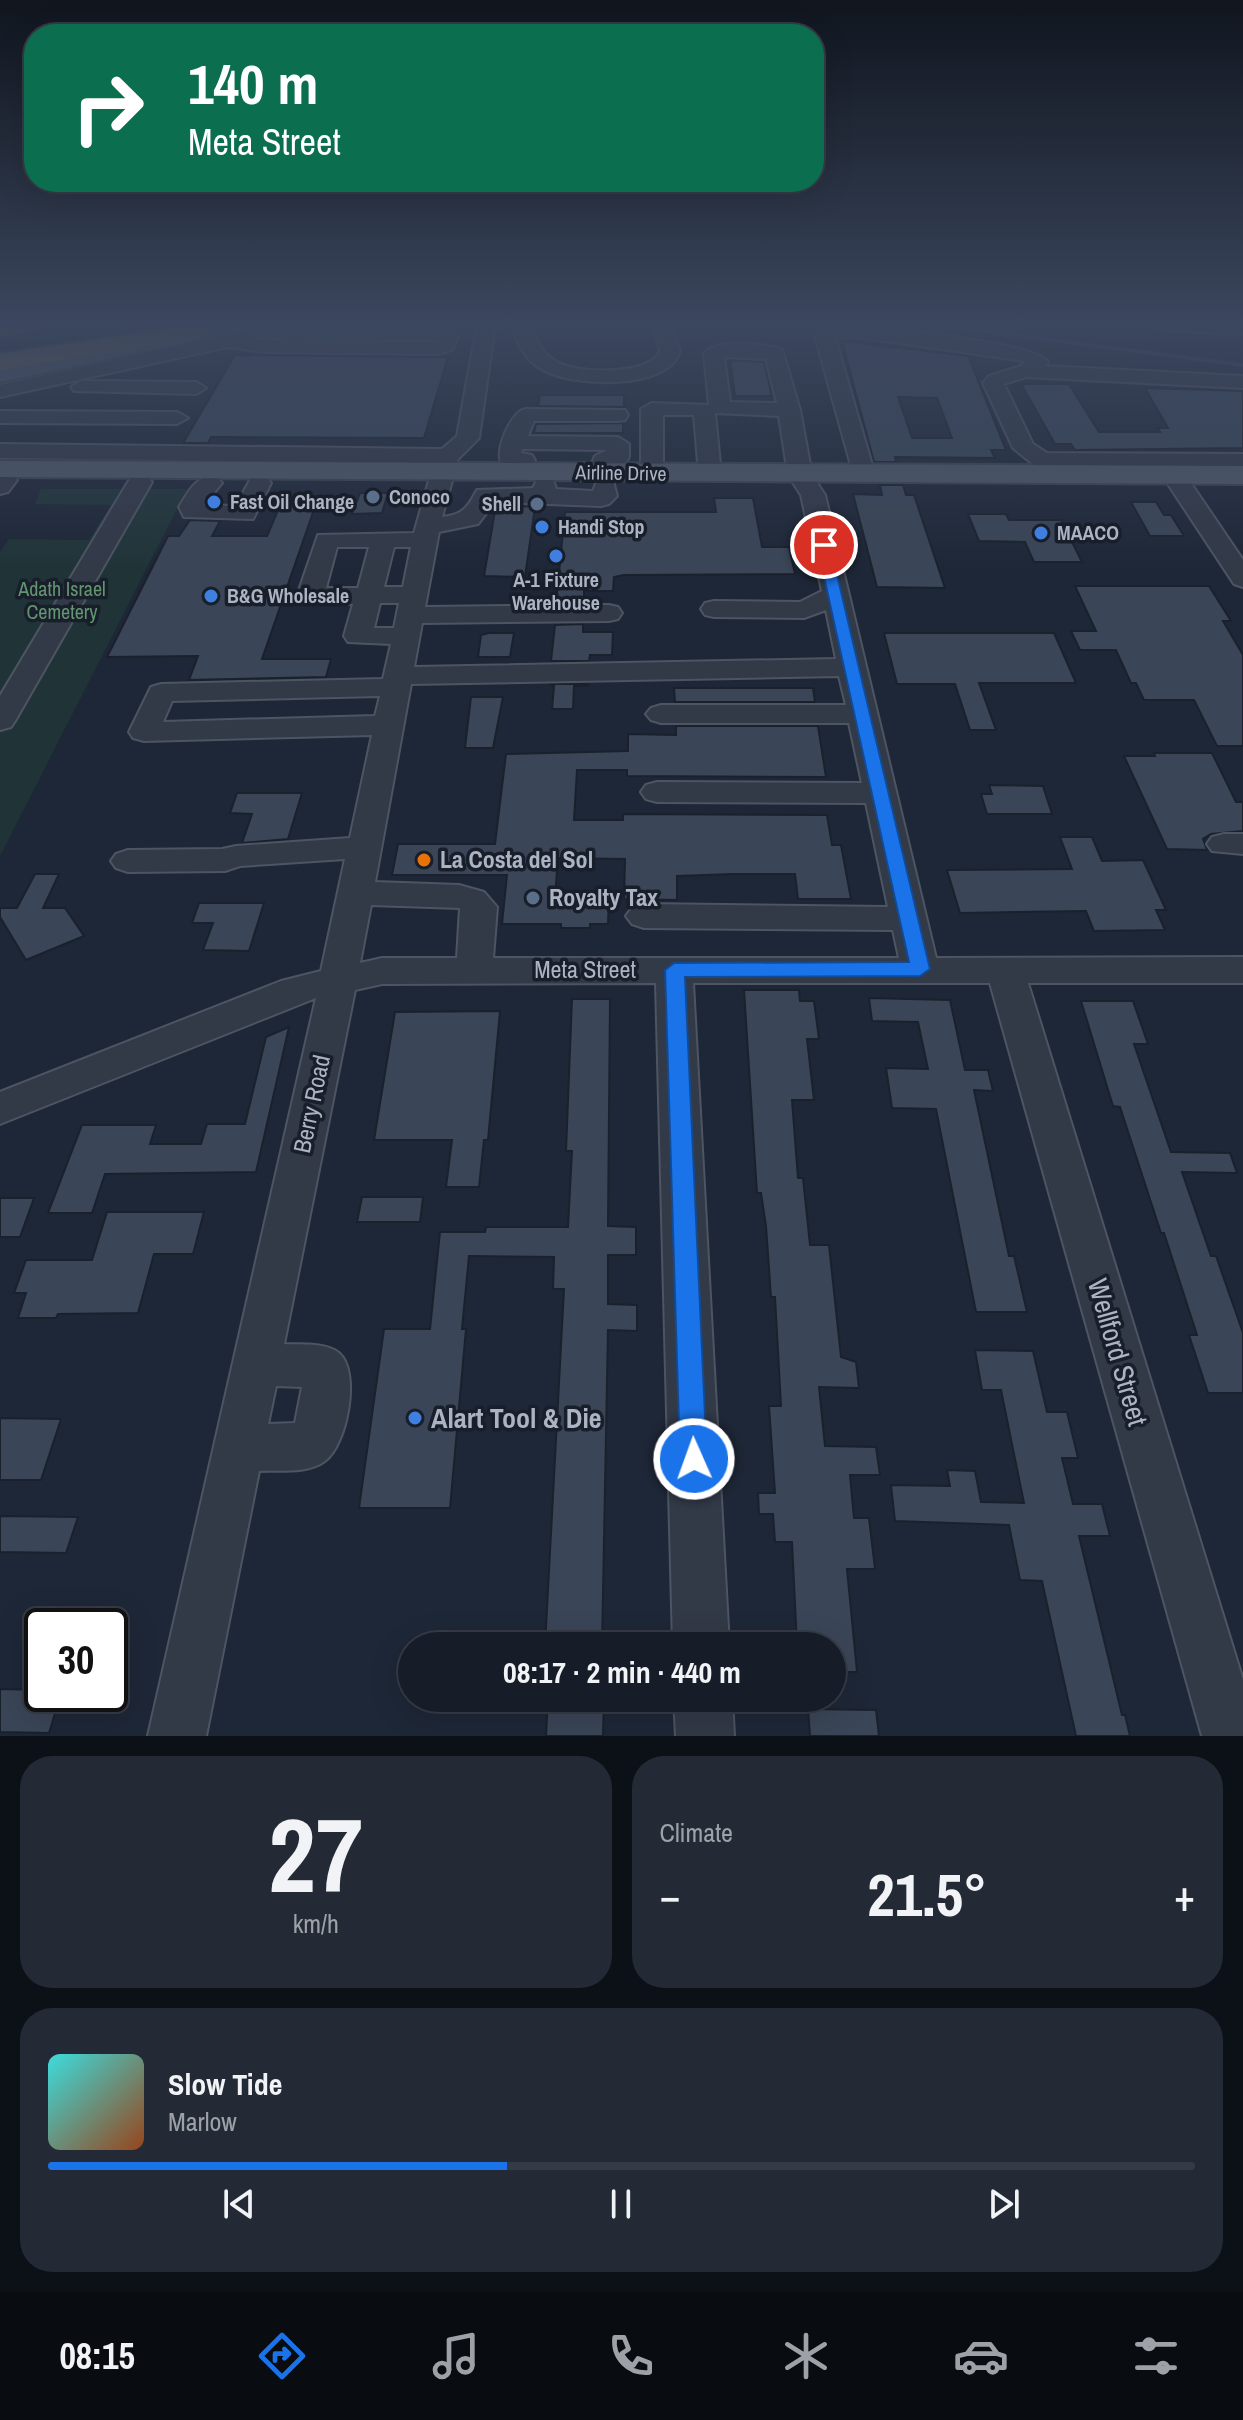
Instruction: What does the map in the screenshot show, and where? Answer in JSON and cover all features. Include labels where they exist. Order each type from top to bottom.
[{"type":"main road","name":"Airline Drive","points":[[1,479],[173,406]]},
{"type":"main road","name":"Airline Drive","points":[[196,406],[213,476]]},
{"type":"main road","name":"Airline Drive","points":[[213,476],[256,492],[436,496],[485,493],[530,471]]},
{"type":"main road","name":"Airline Drive","points":[[1,479],[140,482],[213,476],[436,496],[530,471],[804,482],[1178,481],[1243,475]]},
{"type":"main road","name":"Airline Drive","points":[[602,473],[710,474],[804,482],[863,475],[995,482]]},
{"type":"main road","name":"Airline Drive","points":[[1178,481],[1243,488]]},
{"type":"street","points":[[0,417],[107,406]]},
{"type":"street","points":[[0,434],[147,406]]},
{"type":"street","points":[[0,451],[162,406]]},
{"type":"street","points":[[216,406],[436,496],[471,519],[480,513],[485,493]]},
{"type":"street","points":[[473,406],[468,438],[436,496],[383,540],[358,636],[411,615],[609,613]]},
{"type":"street","points":[[844,406],[863,475]]},
{"type":"street","points":[[1004,406],[1024,448],[1035,457],[1052,461],[1243,461]]},
{"type":"street","points":[[652,473],[652,409],[657,408],[704,410],[710,474]]},
{"type":"street","points":[[789,410],[804,482],[813,495],[920,969]]},
{"type":"street","points":[[602,473],[618,457],[618,444],[530,471],[525,415],[617,415]]},
{"type":"street","points":[[213,476],[202,488],[191,507],[192,512],[240,515],[247,512],[256,492]]},
{"type":"street","points":[[1178,481],[1240,570]]},
{"type":"street","points":[[0,721],[140,482]]},
{"type":"street","name":"Berry Road","points":[[177,1736],[338,981],[436,496]]},
{"type":"street","points":[[383,540],[327,540],[310,596],[368,595],[411,615]]},
{"type":"street","points":[[714,609],[804,610],[835,595]]},
{"type":"street","points":[[395,696],[144,732],[161,693],[395,696],[851,667]]},
{"type":"street","points":[[661,714],[862,714]]},
{"type":"street","points":[[657,792],[880,793]]},
{"type":"street","points":[[128,861],[225,860],[236,856],[365,847]]},
{"type":"street","points":[[356,893],[459,896],[472,900],[479,907],[474,971]]},
{"type":"street","points":[[644,916],[909,919]]},
{"type":"street","name":"Wellford Street","points":[[1005,969],[1231,1736]]},
{"type":"street","points":[[674,970],[700,1632]]},
{"type":"street","name":"Meta Street","points":[[0,1109],[249,1006],[294,990],[382,971],[1243,970]]},
{"type":"street","points":[[239,1448],[306,1446],[317,1436],[328,1377],[321,1367],[256,1364]]},
{"type":"street","points":[[704,1712],[705,1736]]},
{"type":"green space","name":"Adath Israel Cemetery","points":[[41,489],[187,489],[0,856],[0,552],[9,539],[89,540],[111,505],[35,504]]},
{"type":"building","points":[[205,406],[433,406],[424,438],[211,437],[208,443],[183,443]]},
{"type":"building","points":[[539,406],[624,406],[624,407]]},
{"type":"building","points":[[859,406],[901,406],[912,438],[952,438],[940,406],[988,406],[1006,450],[991,450],[995,458],[895,457],[896,462],[874,462]]},
{"type":"building","points":[[1033,406],[1083,406],[1099,432],[1160,432],[1158,428],[1168,428],[1155,406],[1243,406],[1243,448],[1075,450],[1071,444],[1055,444]]},
{"type":"building","points":[[623,423],[623,433],[534,433],[536,424]]},
{"type":"building","points":[[880,485],[903,485],[906,495],[914,495],[945,588],[877,587],[853,494],[882,495]]},
{"type":"building","points":[[360,493],[388,493],[382,513],[352,514]]},
{"type":"building","points":[[714,498],[753,498],[762,547],[789,547],[795,574],[624,575],[614,577],[613,591],[584,591],[584,602],[556,603],[565,512],[716,512]]},
{"type":"building","name":"B&G Wholesale","points":[[282,501],[317,501],[262,659],[331,659],[326,677],[189,680],[198,656],[107,657],[168,536],[179,536],[190,520],[220,521],[212,536],[267,536]]},
{"type":"building","points":[[1131,502],[1156,502],[1164,515],[1171,515],[1184,536],[1150,536]]},
{"type":"building","points":[[496,505],[535,507],[525,577],[484,576]]},
{"type":"building","points":[[968,514],[1006,514],[1009,520],[1061,520],[1082,562],[1034,562],[1025,542],[979,541]]},
{"type":"building","points":[[1075,586],[1209,586],[1231,621],[1223,621],[1243,655],[1243,746],[1217,746],[1194,700],[1144,700],[1136,683],[1131,683],[1116,650],[1080,650],[1071,631],[1096,631]]},
{"type":"building","points":[[583,624],[583,632],[613,632],[612,655],[590,655],[589,661],[551,661],[555,625]]},
{"type":"building","points":[[514,633],[510,657],[478,657],[481,635]]},
{"type":"building","points":[[884,633],[1054,633],[1076,683],[979,683],[996,730],[970,730],[955,684],[897,684]]},
{"type":"building","points":[[549,684],[588,686],[574,686],[573,709],[552,709],[554,686]]},
{"type":"building","points":[[674,688],[813,688],[815,702],[675,702]]},
{"type":"building","points":[[471,697],[503,697],[493,748],[465,748]]},
{"type":"building","points":[[676,726],[818,726],[826,777],[627,776],[627,770],[577,770],[574,820],[623,820],[623,814],[827,815],[832,845],[841,845],[851,899],[798,899],[795,874],[733,874],[677,876],[677,900],[624,899],[625,859],[558,858],[555,898],[609,897],[608,924],[590,924],[590,928],[561,928],[561,924],[502,924],[507,875],[392,875],[398,844],[495,844],[506,754],[628,751],[628,734],[676,735]]},
{"type":"building","points":[[1154,753],[1212,753],[1236,802],[1243,802],[1243,831],[1211,834],[1203,839],[1207,850],[1167,849],[1124,756],[1155,756]]},
{"type":"building","points":[[989,785],[1043,786],[1052,814],[987,814],[981,794],[992,794]]},
{"type":"building","points":[[237,793],[302,793],[288,839],[242,843],[252,814],[230,813]]},
{"type":"building","points":[[1060,837],[1092,837],[1102,861],[1143,860],[1166,910],[1156,910],[1165,930],[1094,931],[1086,911],[960,913],[947,870],[1072,869]]},
{"type":"building","points":[[35,874],[59,874],[43,908],[65,908],[84,936],[26,960],[0,917],[0,908],[17,908]]},
{"type":"building","points":[[199,903],[264,903],[249,951],[203,950],[213,923],[192,923]]},
{"type":"building","points":[[744,990],[799,990],[800,1001],[814,1001],[819,1039],[807,1039],[814,1100],[792,1100],[798,1178],[803,1178],[810,1245],[829,1245],[841,1357],[856,1362],[859,1388],[819,1387],[825,1446],[876,1447],[880,1475],[850,1475],[854,1518],[869,1518],[875,1569],[847,1569],[857,1672],[846,1672],[846,1632],[796,1632],[792,1542],[775,1542],[773,1514],[759,1514],[758,1493],[775,1493],[769,1406],[781,1406],[775,1297],[771,1297],[761,1193],[757,1193]]},
{"type":"building","points":[[869,998],[950,1000],[965,1070],[988,1070],[993,1091],[974,1090],[1009,1256],[1014,1256],[1027,1312],[976,1312],[936,1109],[892,1108],[886,1068],[928,1069],[918,1022],[872,1021]]},
{"type":"building","points":[[572,999],[610,999],[608,1226],[636,1227],[636,1255],[608,1255],[608,1304],[637,1305],[637,1331],[608,1330],[602,1632],[546,1632],[564,1289],[553,1289],[554,1257],[469,1256],[462,1329],[466,1329],[450,1508],[359,1508],[384,1329],[430,1329],[440,1232],[485,1232],[486,1227],[568,1227],[572,1151],[566,1151]]},
{"type":"building","points":[[1081,1001],[1133,1001],[1148,1044],[1134,1044],[1171,1152],[1230,1153],[1237,1173],[1182,1172],[1211,1256],[1216,1256],[1243,1333],[1243,1393],[1208,1393],[1189,1335],[1197,1335],[1164,1233],[1161,1233],[1120,1107],[1113,1106]]},
{"type":"building","points":[[500,1011],[488,1140],[484,1140],[479,1187],[446,1187],[452,1140],[374,1140],[395,1012]]},
{"type":"building","points":[[289,1027],[256,1172],[105,1174],[92,1213],[48,1213],[82,1125],[156,1125],[150,1144],[201,1144],[207,1124],[245,1124],[266,1037]]},
{"type":"building","points":[[362,1197],[423,1197],[420,1222],[357,1222]]},
{"type":"building","points":[[0,1198],[34,1198],[20,1237],[0,1237]]},
{"type":"building","points":[[107,1212],[204,1212],[193,1254],[154,1254],[138,1313],[18,1318],[26,1293],[14,1293],[26,1260],[92,1260]]},
{"type":"building","points":[[975,1350],[1033,1351],[1047,1412],[1067,1412],[1078,1458],[1062,1458],[1073,1504],[1102,1504],[1110,1536],[1079,1536],[1122,1715],[1125,1715],[1130,1736],[1076,1736],[1042,1581],[1020,1580],[1009,1525],[895,1521],[891,1485],[950,1486],[947,1470],[975,1471],[981,1502],[1024,1503],[1001,1390],[982,1390]]},
{"type":"building","points":[[0,1418],[61,1419],[41,1480],[0,1480]]},
{"type":"building","points":[[0,1516],[78,1517],[66,1553],[0,1552]]},
{"type":"building","points":[[0,1689],[24,1690],[24,1712],[55,1712],[49,1733],[0,1732]]},
{"type":"building","points":[[876,1710],[879,1736],[810,1736],[808,1712]]},
{"type":"building","points":[[547,1712],[604,1712],[603,1736],[546,1736]]},
{"type":"place","name":"Conoco","points":[[373,497]]},
{"type":"place","name":"Fast Oil Change","points":[[214,502]]},
{"type":"place","name":"Shell","points":[[537,504]]},
{"type":"place","name":"Handi Stop","points":[[542,527]]},
{"type":"place","name":"MAACO","points":[[1041,533]]},
{"type":"place","name":"A-1 Fixture Warehouse","points":[[556,556]]},
{"type":"place","name":"B&G Wholesale","points":[[211,596]]},
{"type":"place","name":"La Costa del Sol","points":[[424,860]]},
{"type":"place","name":"Royalty Tax","points":[[533,898]]},
{"type":"place","name":"Alart Tool & Die","points":[[415,1418]]},
{"type":"route","points":[[694,1459],[674,970],[920,969],[824,545]]}]
